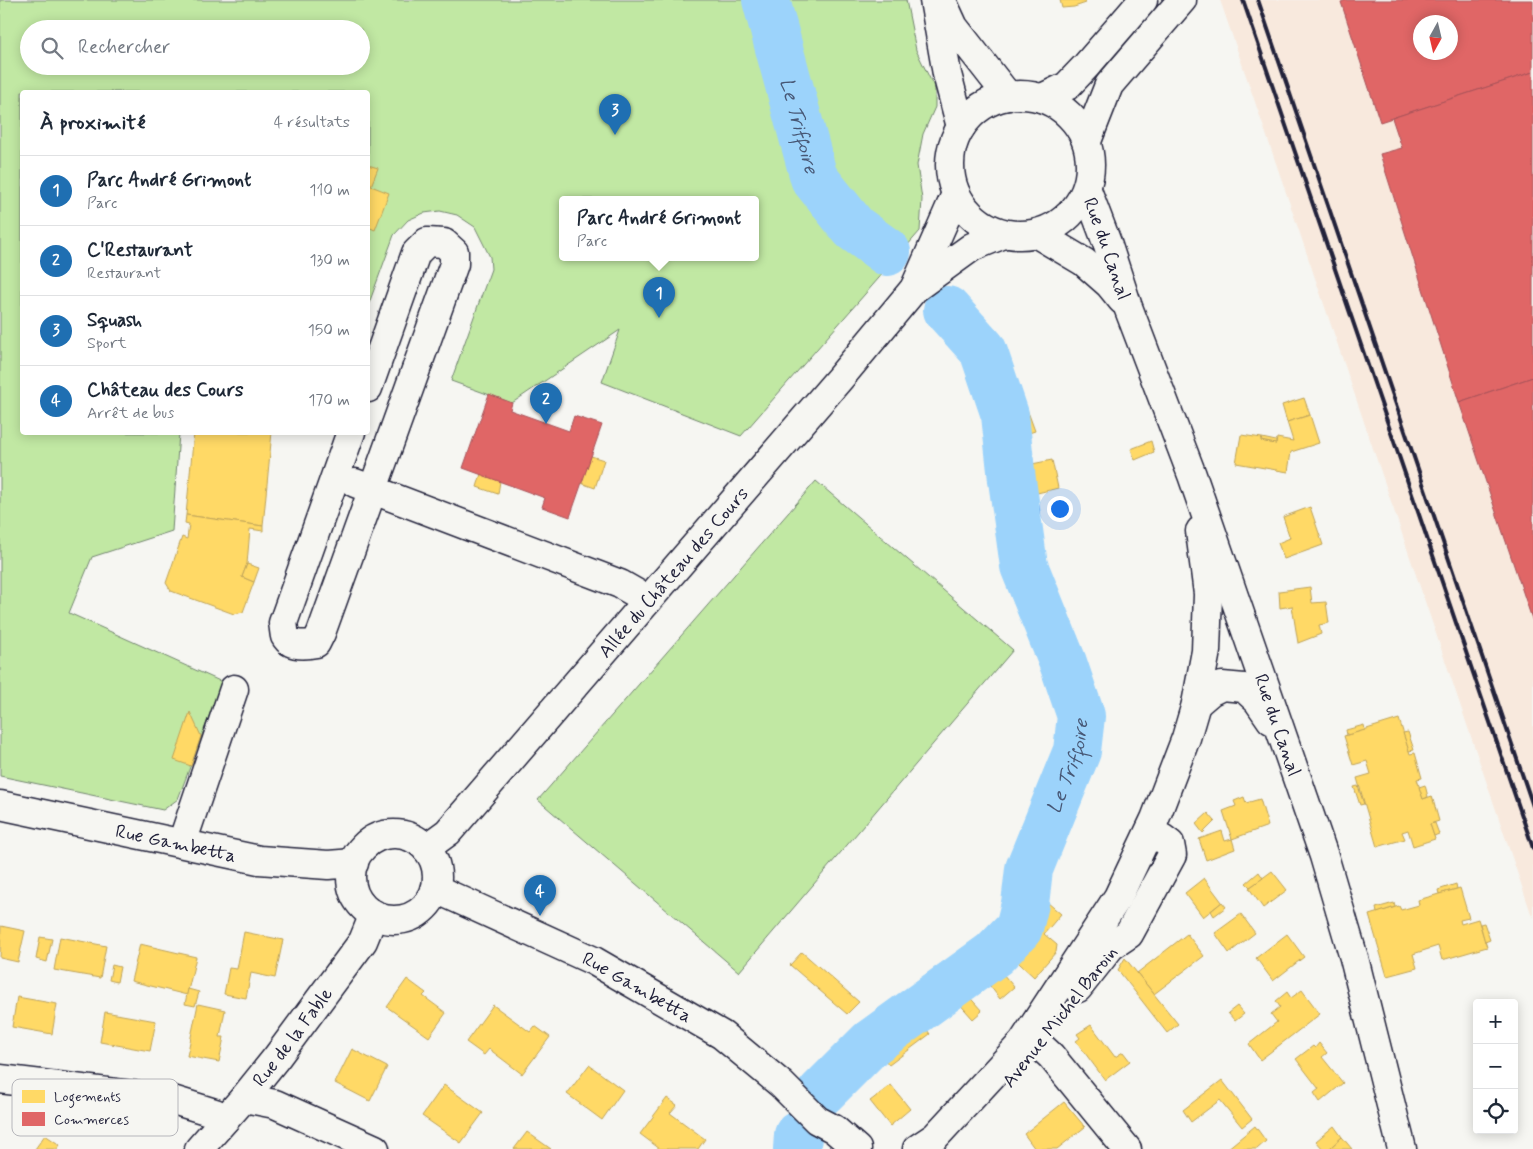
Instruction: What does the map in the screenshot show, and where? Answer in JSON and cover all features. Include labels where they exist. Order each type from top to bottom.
[{"type":"street","points":[[934,0],[947,74],[961,127]]},
{"type":"street","points":[[942,0],[954,27],[1008,96]]},
{"type":"street","points":[[1042,98],[1067,86],[1143,0]]},
{"type":"street","points":[[1087,141],[1109,85],[1182,0]]},
{"type":"street","points":[[1019,95],[1042,98],[1061,108],[1076,122],[1087,141],[1091,158],[1091,174],[1087,190],[1075,210],[1058,226],[1037,234],[1021,236],[1004,234],[984,226],[967,212],[956,194],[950,172],[952,149],[961,127],[974,112],[990,102],[1008,96],[1019,95]]},
{"type":"street","name":"Rue du Canal","points":[[1087,190],[1128,306],[1192,475],[1324,856],[1354,958],[1402,1149]]},
{"type":"street","name":"Allée du Château des Cours","points":[[914,289],[956,194]]},
{"type":"street","name":"Allée du Château des Cours","points":[[426,848],[448,832],[840,378],[914,289],[972,247],[1004,234]]},
{"type":"street","name":"Rue du Canal","points":[[1037,234],[1084,262],[1109,284],[1128,306]]},
{"type":"street","points":[[350,435],[283,623],[285,636],[293,643],[306,645],[316,643],[454,264],[454,252],[444,243],[427,242],[416,253],[370,382]]},
{"type":"street","points":[[336,475],[620,584],[648,600]]},
{"type":"street","name":"Avenue Michel Baroin","points":[[917,1149],[935,1137],[1023,1042],[1118,897],[1155,819],[1186,738],[1196,704],[1206,651],[1208,594],[1192,475]]},
{"type":"street","points":[[1196,704],[1210,692],[1222,686],[1244,688],[1258,701],[1287,745]]},
{"type":"street","points":[[182,843],[234,689]]},
{"type":"street","name":"Rue Gambetta","points":[[0,805],[259,860],[328,865],[354,862]]},
{"type":"street","points":[[386,834],[409,836],[426,848],[437,871],[436,888],[428,903],[418,913],[396,919],[381,917],[366,909],[357,897],[352,885],[354,862],[361,850],[372,840],[386,834]]},
{"type":"street","name":"Avenue Michel Baroin","points":[[945,1149],[964,1133],[1038,1044],[1074,993],[1111,946],[1129,934],[1172,855],[1170,844],[1162,838],[1146,837]]},
{"type":"street","name":"Rue Gambetta","points":[[436,888],[594,961],[722,1035],[782,1084],[817,1120],[834,1130],[857,1149]]},
{"type":"street","name":"Rue de la Fable","points":[[198,1149],[244,1098],[277,1057],[363,941],[374,914]]},
{"type":"street","points":[[1038,1044],[1051,1056],[1127,1149]]},
{"type":"street","points":[[244,1098],[275,1104],[375,1149]]},
{"type":"street","points":[[178,1102],[214,1113],[225,1119]]},
{"type":"street","name":"Rue Gambetta","points":[[817,1120],[828,1149]]},
{"type":"shaded area","points":[[1220,0],[1533,0],[1533,919],[1279,172]]},
{"type":"green space","points":[[0,0],[906,0],[916,50],[935,89],[935,107],[923,134],[917,165],[922,199],[920,231],[741,436],[602,382],[620,330],[512,403],[451,381],[491,269],[490,257],[475,227],[457,215],[440,211],[424,213],[408,220],[394,235],[370,301],[370,90],[20,90],[20,435],[179,435],[172,531],[92,557],[69,613],[222,682],[178,799],[163,810],[0,776]]},
{"type":"green space","points":[[816,481],[1013,650],[739,972],[538,800]]},
{"type":"building: Logements","points":[[1060,0],[1085,0],[1086,3],[1062,8]]},
{"type":"building: Logements","points":[[370,166],[378,168],[371,186],[389,193],[375,230],[370,228]]},
{"type":"building: Logements","points":[[1304,398],[1310,415],[1287,422],[1282,405]]},
{"type":"building: Logements","points":[[1027,409],[1035,431],[1026,434],[1020,419],[1015,421],[1014,414]]},
{"type":"building: Logements","points":[[1310,415],[1319,443],[1291,452],[1288,472],[1236,463],[1241,435],[1262,438],[1261,441],[1276,444],[1277,438],[1293,441],[1287,422]]},
{"type":"building: Logements","points":[[194,435],[272,435],[263,526],[186,515]]},
{"type":"building: Logements","points":[[1262,438],[1276,441],[1276,444],[1261,441]]},
{"type":"building: Logements","points":[[1151,441],[1154,452],[1135,460],[1131,449]]},
{"type":"building: Logements","points":[[591,456],[604,460],[595,488],[581,483]]},
{"type":"building: Logements","points":[[1052,460],[1058,488],[1029,495],[1025,478],[1030,477],[1027,465]]},
{"type":"building: Logements","points":[[481,474],[500,481],[498,494],[477,487]]},
{"type":"building: Logements","points":[[1310,507],[1323,545],[1284,559],[1278,543],[1290,538],[1283,517]]},
{"type":"building: Logements","points":[[186,515],[263,526],[263,531],[250,529],[247,564],[242,577],[254,582],[243,612],[234,614],[171,591],[166,583],[182,537],[187,539],[189,524],[185,523]]},
{"type":"building: Logements","points":[[247,564],[259,568],[254,582],[242,577]]},
{"type":"building: Logements","points":[[1310,587],[1312,603],[1326,602],[1329,623],[1319,625],[1321,634],[1298,643],[1292,606],[1280,608],[1279,591]]},
{"type":"building: Logements","points":[[190,712],[201,736],[191,766],[174,760]]},
{"type":"building: Logements","points":[[1399,719],[1410,754],[1415,753],[1422,778],[1417,779],[1423,799],[1432,796],[1439,821],[1430,824],[1435,839],[1413,846],[1408,830],[1402,832],[1405,839],[1377,847],[1357,778],[1371,774],[1367,761],[1353,765],[1344,736]]},
{"type":"building: Logements","points":[[1364,725],[1365,730],[1347,735],[1346,730]]},
{"type":"building: Logements","points":[[1408,732],[1414,750],[1409,751],[1403,733]]},
{"type":"building: Logements","points":[[1425,785],[1428,797],[1423,799],[1419,787]]},
{"type":"building: Logements","points":[[1358,786],[1364,804],[1360,805],[1354,787]]},
{"type":"building: Logements","points":[[1244,797],[1246,803],[1260,799],[1268,826],[1232,839],[1223,811],[1236,806],[1234,801]]},
{"type":"building: Logements","points":[[1208,813],[1215,821],[1203,833],[1196,824]]},
{"type":"building: Logements","points":[[1435,823],[1439,834],[1434,836],[1430,824]]},
{"type":"building: Logements","points":[[1222,831],[1225,841],[1232,839],[1235,849],[1206,860],[1199,839]]},
{"type":"building: Logements","points":[[1272,871],[1287,890],[1263,908],[1249,888]]},
{"type":"building: Logements","points":[[1259,872],[1263,878],[1250,887],[1246,883]]},
{"type":"building: Logements","points":[[1204,878],[1222,902],[1203,917],[1185,893]]},
{"type":"building: Logements","points":[[1456,884],[1457,889],[1439,894],[1438,890]]},
{"type":"building: Logements","points":[[1460,888],[1469,918],[1460,920],[1461,924],[1478,919],[1487,947],[1442,960],[1438,946],[1413,954],[1417,968],[1387,976],[1369,915],[1399,906],[1401,910],[1419,905],[1418,900]]},
{"type":"building: Logements","points":[[1043,897],[1047,902],[1033,918],[1029,913]]},
{"type":"building: Logements","points":[[1047,902],[1061,914],[1044,934],[1057,945],[1056,952],[1034,977],[1007,952],[1035,922],[1033,918]]},
{"type":"building: Logements","points":[[1222,902],[1226,907],[1214,916],[1211,911]]},
{"type":"building: Logements","points":[[1394,903],[1395,907],[1377,913],[1376,908]]},
{"type":"building: Logements","points":[[1241,914],[1255,933],[1229,953],[1215,933]]},
{"type":"building: Logements","points":[[1484,923],[1490,940],[1485,942],[1480,924]]},
{"type":"building: Logements","points":[[1,926],[25,931],[18,962],[0,958]]},
{"type":"building: Logements","points":[[244,932],[283,940],[275,978],[251,973],[246,998],[224,994],[229,968],[237,969]]},
{"type":"building: Logements","points":[[1187,934],[1204,956],[1154,994],[1137,973]]},
{"type":"building: Logements","points":[[1287,934],[1304,957],[1273,981],[1256,958]]},
{"type":"building: Logements","points":[[40,937],[52,939],[47,962],[36,959]]},
{"type":"building: Logements","points":[[60,937],[106,946],[100,978],[54,970]]},
{"type":"building: Logements","points":[[140,944],[196,957],[187,995],[131,981]]},
{"type":"building: Logements","points":[[802,952],[859,1002],[847,1014],[790,965]]},
{"type":"building: Logements","points":[[1125,958],[1178,1024],[1167,1033],[1118,970]]},
{"type":"building: Logements","points":[[112,965],[120,967],[117,982],[109,980]]},
{"type":"building: Logements","points":[[997,967],[1014,987],[1000,999],[984,978]]},
{"type":"building: Logements","points":[[407,979],[426,993],[423,996],[446,1013],[429,1037],[387,1007]]},
{"type":"building: Logements","points":[[188,989],[199,992],[195,1006],[185,1004]]},
{"type":"building: Logements","points":[[1302,990],[1320,1014],[1260,1060],[1249,1044],[1277,1022],[1271,1014],[1280,1007],[1276,1001],[1287,992],[1291,998]]},
{"type":"building: Logements","points":[[965,992],[982,1011],[973,1019],[957,1001]]},
{"type":"building: Logements","points":[[17,997],[57,1004],[52,1034],[12,1027]]},
{"type":"building: Logements","points":[[198,1004],[225,1010],[220,1037],[224,1037],[219,1062],[187,1056]]},
{"type":"building: Logements","points":[[493,1005],[530,1032],[535,1026],[550,1037],[522,1074],[489,1049],[484,1055],[466,1042]]},
{"type":"building: Logements","points":[[1237,1006],[1244,1014],[1235,1021],[1228,1013]]},
{"type":"building: Logements","points":[[105,1012],[156,1021],[150,1051],[100,1042]]},
{"type":"building: Logements","points":[[922,1023],[930,1034],[889,1065],[881,1055]]},
{"type":"building: Logements","points":[[1091,1025],[1115,1057],[1123,1052],[1130,1061],[1105,1080],[1076,1041],[1080,1038],[1077,1034]]},
{"type":"building: Logements","points":[[1319,1043],[1327,1053],[1322,1057],[1343,1083],[1320,1102],[1314,1093],[1319,1089],[1296,1059],[1313,1046],[1315,1048]]},
{"type":"building: Logements","points":[[352,1049],[387,1067],[370,1101],[335,1083]]},
{"type":"building: Logements","points":[[589,1065],[623,1090],[602,1120],[567,1094]]},
{"type":"building: Logements","points":[[1222,1080],[1252,1119],[1242,1127],[1220,1100],[1191,1122],[1183,1110]]},
{"type":"building: Logements","points":[[444,1085],[483,1113],[461,1143],[422,1116]]},
{"type":"building: Logements","points":[[891,1085],[910,1109],[890,1126],[870,1101]]},
{"type":"building: Logements","points":[[667,1098],[677,1105],[670,1113],[705,1139],[698,1149],[660,1149],[640,1134]]},
{"type":"building: Logements","points":[[1064,1102],[1085,1127],[1057,1149],[1035,1149],[1024,1134]]},
{"type":"building: Logements","points":[[1255,1126],[1266,1141],[1257,1149],[1227,1149]]},
{"type":"building: Logements","points":[[1334,1126],[1342,1137],[1329,1149],[1323,1149],[1316,1141]]},
{"type":"building: Logements","points":[[527,1132],[551,1149],[514,1149]]},
{"type":"building: Logements","points":[[44,1136],[60,1145],[57,1149],[35,1149]]},
{"type":"building: Logements","points":[[1342,1137],[1352,1149],[1329,1149]]},
{"type":"building: Commerces","points":[[1346,0],[1533,0],[1533,72],[1380,122],[1341,2]]},
{"type":"building: Commerces","points":[[1533,72],[1533,377],[1459,402],[1380,154],[1402,148],[1392,118]]},
{"type":"building: Commerces","points":[[1533,377],[1533,622],[1459,402]]},
{"type":"building: Commerces","points":[[489,394],[512,403],[510,410],[569,431],[574,416],[602,425],[570,517],[542,507],[545,498],[463,468]]},
{"type":"waterway","name":"Le Triffoire","points":[[766,0],[814,178],[854,228],[887,252]]},
{"type":"waterway","name":"Le Triffoire","points":[[821,1093],[871,1043],[994,954],[1019,928],[1025,904],[1029,869],[1077,751],[1081,716],[1063,663],[1024,566],[1005,415],[983,350],[947,310]]},
{"type":"waterway","name":"Le Triffoire","points":[[797,1149],[798,1135]]},
{"type":"railway","points":[[1243,0],[1533,848]]},
{"type":"railway","points":[[1258,0],[1533,806]]},
{"type":"place","name":"Squash","points":[[615,135]]},
{"type":"place","name":"Parc André Grimont","points":[[659,318]]},
{"type":"place","name":"C'Restaurant","points":[[546,424]]},
{"type":"place","name":"Château des Cours","points":[[540,916]]}]
